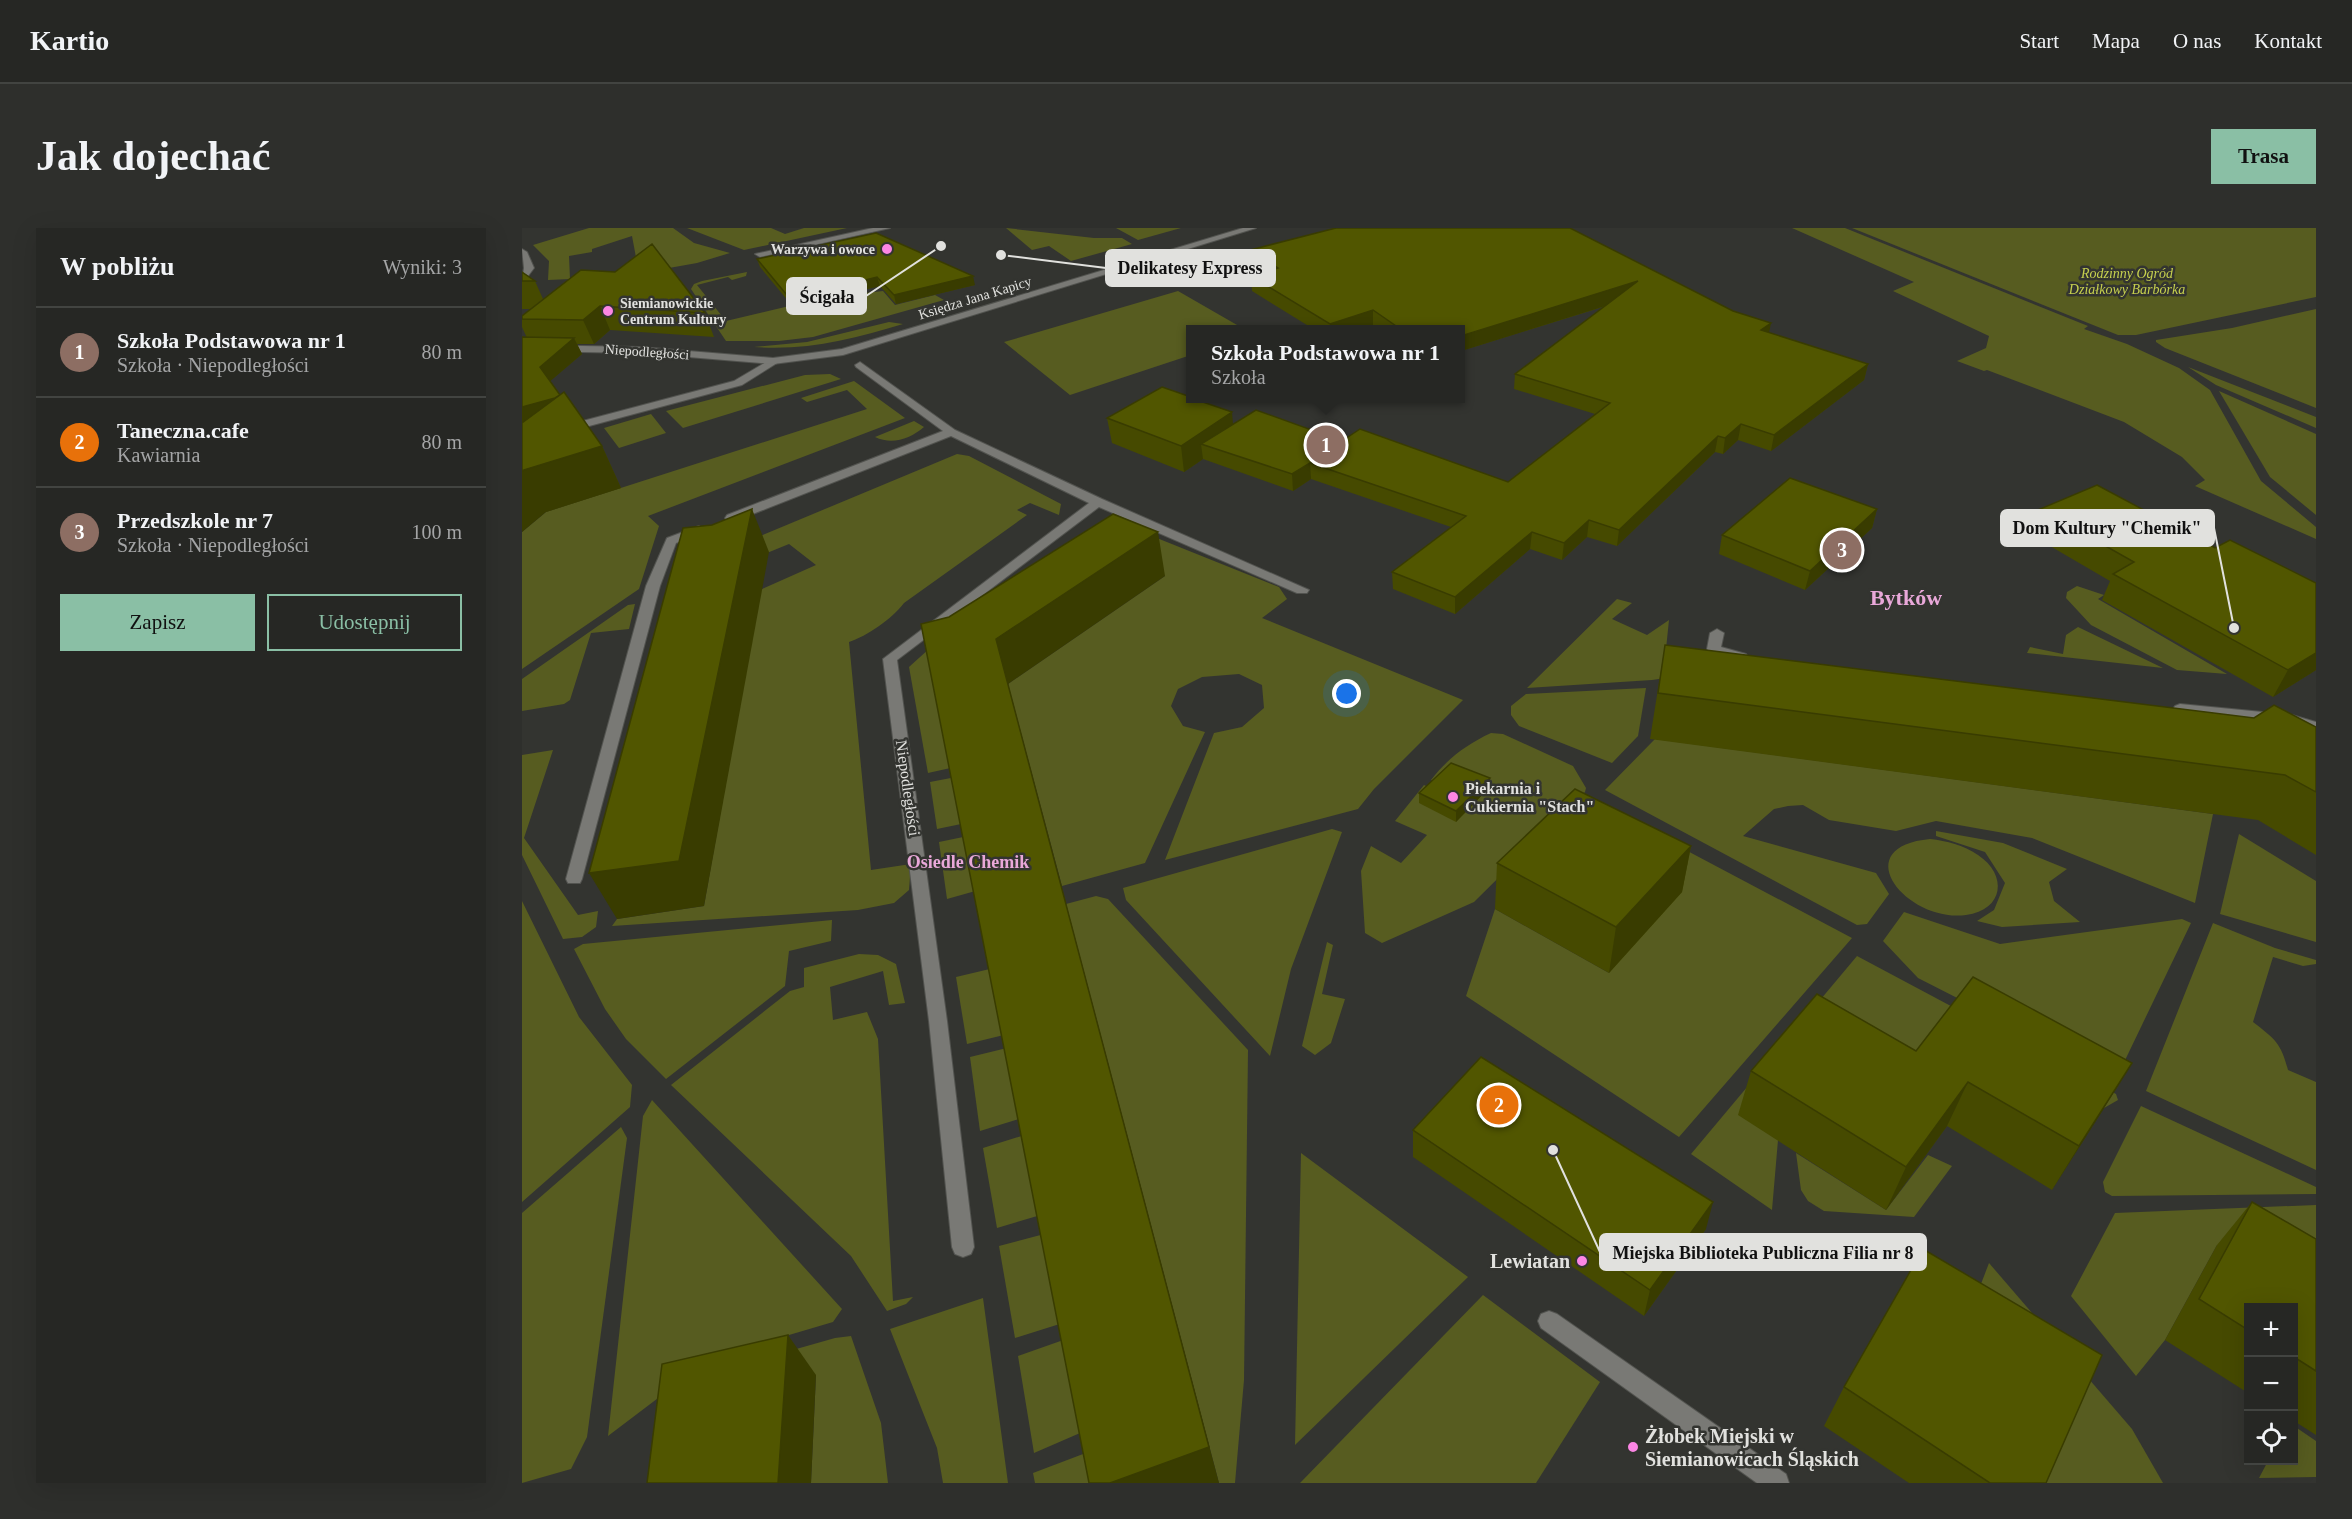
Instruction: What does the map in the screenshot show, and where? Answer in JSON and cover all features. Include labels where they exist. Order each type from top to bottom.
[{"type":"street","points":[[760,254],[886,228]]},
{"type":"street","name":"Księdza Jana Kapicy","points":[[843,352],[1252,228]]},
{"type":"street","points":[[522,252],[529,268],[522,278]]},
{"type":"street","name":"Niepodległości","points":[[522,348],[640,350],[772,361],[843,352]]},
{"type":"street","name":"Niepodległości","points":[[522,441],[738,383],[772,361]]},
{"type":"street","points":[[860,365],[951,432],[1098,502],[1302,590]]},
{"type":"street","points":[[574,879],[639,630],[671,541],[951,432]]},
{"type":"street","name":"Niepodległości","points":[[963,1247],[938,1021],[890,659],[1098,502]]},
{"type":"street","points":[[1717,633],[1714,649],[1730,656],[1751,658]]},
{"type":"street","points":[[2160,707],[2292,720],[2316,727]]},
{"type":"street","points":[[1550,1321],[1777,1483]]},
{"type":"green space","points":[[589,228],[673,228],[694,243],[730,253],[697,263],[641,273],[632,236],[592,249],[592,252],[569,256],[570,279],[548,280],[549,261],[533,245]]},
{"type":"green space","points":[[687,228],[771,228],[785,234],[804,228],[847,228],[744,250]]},
{"type":"green space","points":[[1006,228],[1094,238],[1122,238],[1132,244],[1071,261],[1049,246],[1032,250]]},
{"type":"green space","points":[[1116,228],[1181,228],[1138,240]]},
{"type":"green space","points":[[1792,228],[1845,228],[2088,326],[2084,329],[2127,344],[2179,368],[2210,390],[2261,481],[2316,527],[2316,539],[2195,486],[2205,480],[2182,457],[2124,422],[1987,370],[1984,371],[1957,361],[1986,348],[1989,336],[1893,291],[1914,282]]},
{"type":"green space","name":"Rodzinny Ogród Działkowy Barbórka","points":[[1852,228],[2316,228],[2316,297],[2136,335],[2118,335]]},
{"type":"green space","points":[[747,272],[746,276],[732,280],[728,277],[697,285],[726,321],[848,292],[883,291],[895,305],[935,295],[944,300],[813,337],[779,341],[726,341],[691,289],[694,284],[702,281]]},
{"type":"green space","points":[[1178,291],[1237,325],[1186,325],[1186,357],[1070,395],[1004,342]]},
{"type":"green space","name":"Rodzinny Ogród Działkowy Barbórka","points":[[2316,309],[2316,408],[2165,348],[2156,342],[2156,340],[2232,328]]},
{"type":"green space","points":[[889,322],[903,324],[830,343],[774,348],[754,347],[807,342]]},
{"type":"green space","points":[[2188,367],[2316,417],[2316,428],[2216,385]]},
{"type":"green space","points":[[830,374],[841,379],[683,428],[666,411],[805,375]]},
{"type":"green space","points":[[854,381],[905,418],[648,516],[659,526],[639,589],[522,669],[522,532],[546,512],[867,409],[847,390],[807,402],[801,398]]},
{"type":"green space","points":[[2219,391],[2316,434],[2316,515],[2270,477]]},
{"type":"green space","points":[[651,414],[666,433],[619,448],[604,428]]},
{"type":"green space","points":[[914,421],[924,427],[907,438],[894,441],[875,437]]},
{"type":"green space","points":[[957,454],[969,456],[1061,504],[1059,515],[1030,503],[1017,510],[1027,515],[904,603],[879,626],[849,642],[871,870],[911,864],[909,890],[894,903],[858,910],[612,926],[617,919],[704,906],[760,590],[816,565],[789,544],[735,566],[729,549]]},
{"type":"green space","points":[[1122,524],[1279,587],[1287,599],[1262,618],[1463,700],[1374,789],[1358,809],[1165,860],[1214,733],[1242,727],[1264,708],[1262,685],[1239,674],[1202,677],[1178,689],[1171,706],[1183,726],[1205,732],[1145,863],[1062,886],[1008,684],[1165,576]]},
{"type":"green space","points":[[2077,586],[2104,595],[2098,599],[2227,674],[2177,670],[2091,625],[2066,598],[2067,592]]},
{"type":"green space","points":[[1617,599],[1632,603],[1612,619],[1647,635],[1669,620],[1666,649],[1700,673],[1652,680],[1527,688]]},
{"type":"green space","points":[[635,604],[629,629],[591,633],[570,700],[564,704],[522,711],[522,679],[628,605]]},
{"type":"green space","points":[[2078,627],[2163,668],[2027,653],[2030,647],[2063,654],[2066,635]]},
{"type":"green space","points":[[930,648],[955,767],[928,773],[909,667]]},
{"type":"green space","points":[[1646,688],[1638,736],[1612,763],[1519,726],[1511,715],[1511,706],[1526,694]]},
{"type":"green space","points":[[1491,733],[1503,734],[1573,766],[1586,788],[1585,792],[1474,902],[1382,943],[1365,933],[1361,871],[1371,846],[1401,863],[1427,835],[1395,821],[1424,785],[1434,790],[1440,784],[1431,780],[1451,759],[1466,747]]},
{"type":"green space","points":[[1655,739],[2213,814],[2195,903],[2032,838],[1936,821],[1896,831],[1829,820],[1803,805],[1788,806],[1774,809],[1743,836],[1876,873],[1889,894],[1867,924],[1857,925],[1605,790]]},
{"type":"green space","points":[[553,750],[524,838],[578,915],[598,911],[596,927],[582,937],[563,939],[522,855],[522,755]]},
{"type":"green space","points":[[956,777],[966,823],[937,829],[930,782]]},
{"type":"green space","points":[[1595,802],[1852,938],[1679,1137],[1466,996],[1495,909],[1609,973]]},
{"type":"green space","points":[[1332,829],[1342,832],[1291,969],[1270,1056],[1126,900],[1123,888]]},
{"type":"green space","points":[[1936,831],[2003,843],[2067,869],[2049,882],[2054,901],[2080,922],[2002,927],[1977,921],[1994,910],[2005,883],[1985,852],[1936,836]]},
{"type":"green space","points":[[2239,834],[2316,881],[2316,942],[2220,914]]},
{"type":"green space","points":[[968,836],[979,890],[947,899],[939,842]]},
{"type":"green space","points":[[1930,839],[1961,846],[1988,863],[1994,872],[1998,891],[1988,906],[1979,912],[1966,915],[1944,914],[1924,908],[1906,897],[1894,883],[1888,869],[1891,855],[1905,845]]},
{"type":"green space","points":[[1096,896],[1108,899],[1248,1050],[1244,1380],[1235,1483],[1219,1483],[1066,904]]},
{"type":"green space","points":[[522,901],[579,1017],[632,1085],[630,1107],[522,1202]]},
{"type":"green space","points":[[1904,912],[2000,944],[2182,919],[2191,923],[2116,1079],[1918,978],[1883,941]]},
{"type":"green space","points":[[832,920],[831,941],[789,951],[785,986],[666,1079],[626,1039],[605,1009],[574,949],[583,944]]},
{"type":"green space","points":[[2213,923],[2275,948],[2316,960],[2316,964],[2303,966],[2273,957],[2253,1022],[2276,1042],[2288,1070],[2316,1082],[2316,1170],[2146,1091]]},
{"type":"green space","points":[[1327,942],[1333,945],[1322,994],[1345,999],[1331,1043],[1315,1055],[1302,1046]]},
{"type":"green space","points":[[859,954],[878,955],[896,964],[905,1003],[889,1005],[883,971],[830,987],[833,1020],[867,1012],[878,1039],[893,1301],[913,1297],[906,1304],[887,1311],[851,1256],[671,1085],[790,991],[804,987],[804,968]]},
{"type":"green space","points":[[1857,956],[2116,1094],[2118,1100],[2104,1108],[1897,1096],[1778,1140],[1772,1210],[1691,1154]]},
{"type":"green space","points":[[994,968],[1008,1034],[967,1044],[956,977]]},
{"type":"green space","points":[[1011,1047],[1025,1117],[980,1131],[970,1057]]},
{"type":"green space","points":[[652,1100],[842,1309],[833,1322],[711,1358],[608,1436],[643,1116]]},
{"type":"green space","points":[[2141,1106],[2316,1187],[2316,1194],[2112,1196],[2105,1192],[2103,1182]]},
{"type":"green space","points":[[621,1127],[627,1138],[587,1437],[571,1469],[522,1483],[522,1213]]},
{"type":"green space","points":[[1028,1134],[1044,1214],[997,1228],[983,1148]]},
{"type":"green space","points":[[1301,1153],[1468,1277],[1295,1445]]},
{"type":"green space","points":[[1796,1153],[1886,1210],[1928,1155],[1952,1166],[1914,1217],[1824,1211],[1808,1201],[1801,1190]]},
{"type":"green space","points":[[2316,1205],[2316,1302],[2217,1245],[2165,1340],[2136,1376],[2071,1296],[2115,1213]]},
{"type":"green space","points":[[1048,1233],[1066,1322],[1015,1338],[999,1246]]},
{"type":"green space","points":[[1989,1263],[2132,1429],[2163,1483],[2031,1483],[1981,1284]]},
{"type":"green space","points":[[1483,1295],[1600,1382],[1536,1483],[1300,1483]]},
{"type":"green space","points":[[983,1298],[1008,1483],[943,1483],[937,1448],[890,1329]]},
{"type":"green space","points":[[851,1336],[881,1423],[888,1483],[811,1483],[816,1375],[716,1372],[835,1338]]},
{"type":"green space","points":[[1069,1338],[1087,1430],[1034,1453],[1018,1356]]},
{"type":"green space","points":[[2298,1429],[2316,1441],[2316,1477],[2259,1478],[2266,1465],[2298,1465]]},
{"type":"green space","points":[[1091,1451],[1098,1483],[1035,1483],[1033,1473]]},
{"type":"building","points":[[1336,228],[1570,228],[1733,311],[1771,323],[1761,330],[1868,364],[1774,435],[1741,424],[1725,438],[1718,436],[1619,530],[1589,520],[1564,543],[1532,532],[1455,597],[1392,572],[1466,516],[1310,463],[1292,474],[1201,444],[1256,410],[1342,441],[1360,429],[1508,482],[1610,403],[1515,374],[1638,281],[1465,335],[1465,325],[1395,325],[1373,310],[1330,324],[1251,276],[1278,268],[1250,250]]},
{"type":"building","points":[[876,233],[973,276],[894,295],[877,277],[857,282],[853,278],[786,294],[757,259]]},
{"type":"building","points":[[652,244],[705,313],[600,306],[583,320],[522,319],[522,316],[581,270],[615,272]]},
{"type":"building","points":[[522,272],[535,281],[522,281]]},
{"type":"building","points":[[522,337],[574,338],[540,367],[560,395],[522,407]]},
{"type":"building","points":[[1162,387],[1186,395],[1186,403],[1206,403],[1232,412],[1181,446],[1107,418]]},
{"type":"building","points":[[564,392],[602,446],[522,471],[522,423]]},
{"type":"building","points":[[1790,478],[1877,509],[1810,571],[1722,535]]},
{"type":"building","points":[[2097,485],[2215,548],[2230,540],[2316,583],[2316,653],[2288,670],[2113,574],[2134,562],[2040,509]]},
{"type":"building","points":[[752,509],[679,861],[589,873],[683,528],[712,525]]},
{"type":"building","points":[[1113,514],[1158,532],[996,639],[1209,1447],[1110,1483],[1089,1483],[921,624],[949,617]]},
{"type":"building","points":[[1665,645],[2254,718],[2274,705],[2316,727],[2316,792],[2285,775],[1658,693]]},
{"type":"building","name":"Piekarnia i Cukiernia \"Stach\"","points":[[1451,763],[1490,778],[1456,811],[1419,793]]},
{"type":"building","points":[[1575,789],[1691,846],[1616,927],[1497,863]]},
{"type":"building","points":[[1973,977],[2132,1063],[2079,1146],[1968,1082],[1906,1167],[1751,1071],[1817,994],[1916,1051]]},
{"type":"building","points":[[1481,1057],[1713,1202],[1650,1290],[1413,1130]]},
{"type":"building","points":[[2252,1202],[2316,1239],[2316,1371],[2298,1360],[2298,1303],[2244,1303],[2244,1327],[2199,1299]]},
{"type":"building","points":[[1923,1249],[2102,1355],[2046,1483],[1990,1483],[1844,1387]]},
{"type":"building","points":[[788,1335],[778,1483],[647,1483],[662,1364]]},
{"type":"place","name":"Ścigała","points":[[941,246]]},
{"type":"place","name":"Warzywa i owoce","points":[[887,249]]},
{"type":"place","name":"Delikatesy Express","points":[[1001,255]]},
{"type":"place","name":"Siemianowickie Centrum Kultury","points":[[608,311]]},
{"type":"place","name":"Szkoła Podstawowa nr 1","points":[[1326,445]]},
{"type":"place","name":"Przedszkole nr 7","points":[[1842,550]]},
{"type":"place","name":"Dom Kultury \"Chemik\"","points":[[2234,628]]},
{"type":"place","name":"Piekarnia i Cukiernia \"Stach\"","points":[[1453,797]]},
{"type":"place","name":"Taneczna.cafe","points":[[1499,1105]]},
{"type":"place","name":"Miejska Biblioteka Publiczna Filia nr 8","points":[[1553,1150]]},
{"type":"place","name":"Lewiatan","points":[[1582,1261]]},
{"type":"place","name":"Żłobek Miejski w Siemianowicach Śląskich","points":[[1633,1447]]},
{"type":"district","name":"Bytków","points":[[1906,597]]},
{"type":"district","name":"Osiedle Chemik","points":[[968,862]]}]
